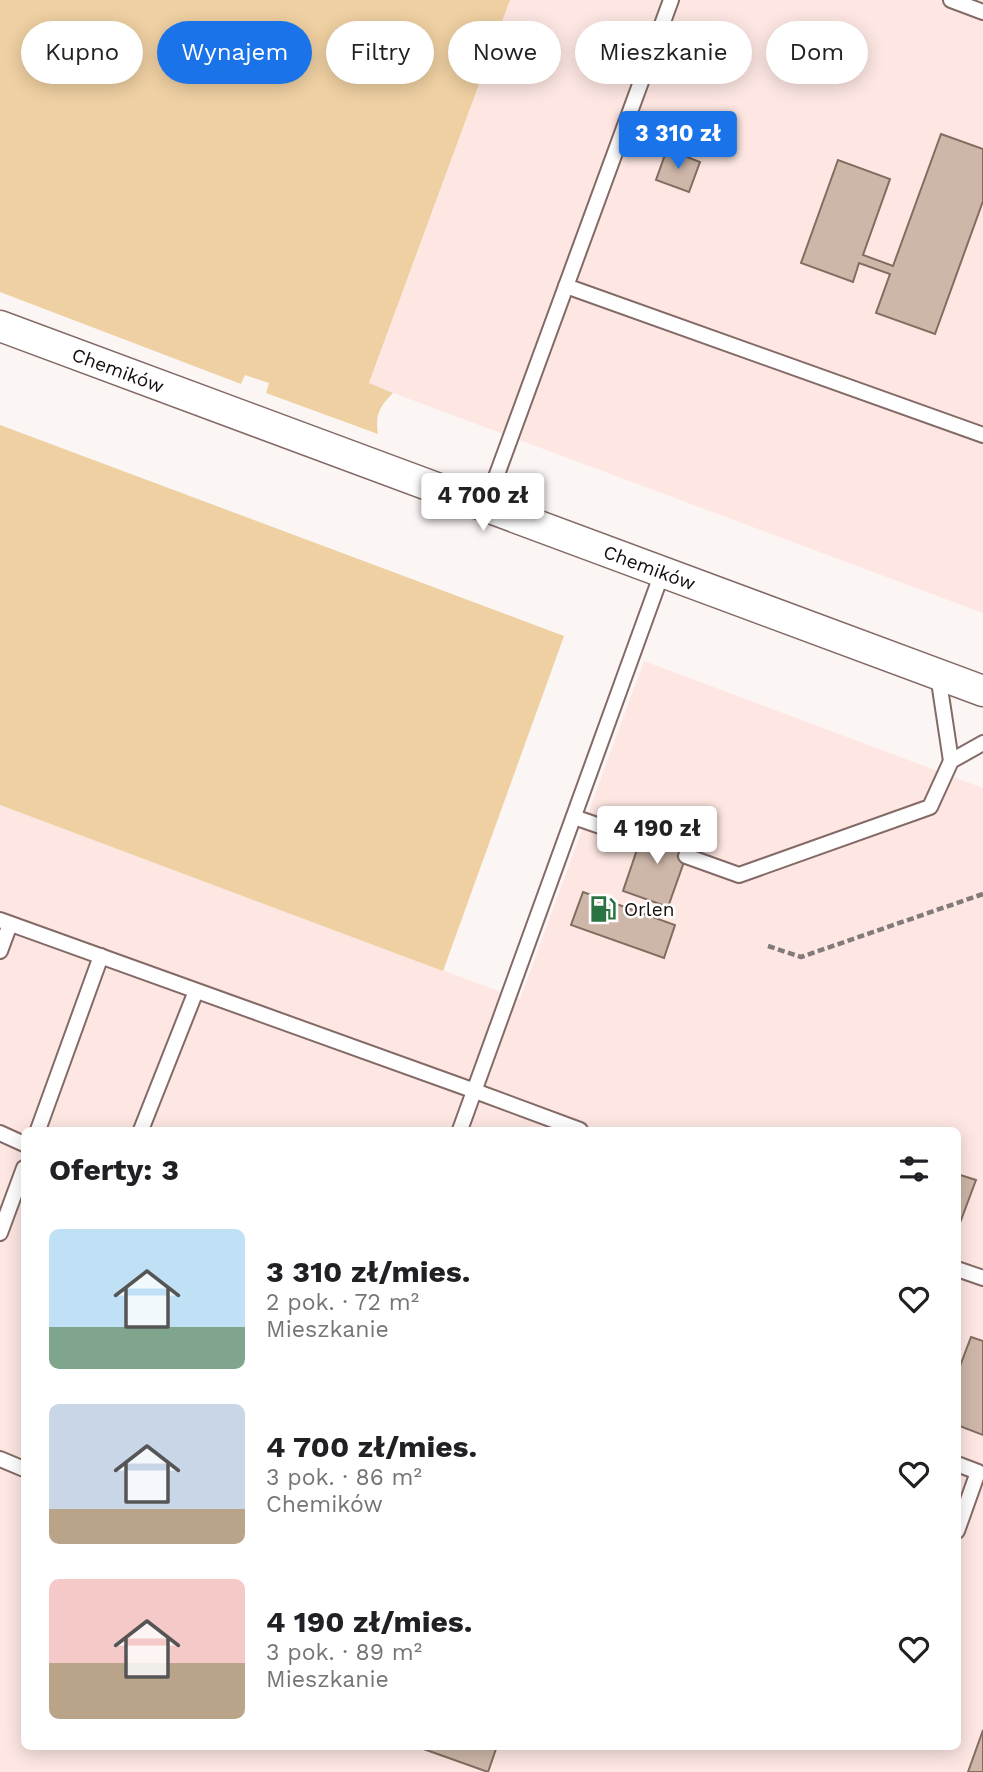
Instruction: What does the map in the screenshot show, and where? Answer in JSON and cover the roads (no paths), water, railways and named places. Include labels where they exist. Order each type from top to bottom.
[{"type":"street","name":"Chemików","points":[[0,326],[983,691]]},
{"type":"lane","points":[[485,507],[671,0]]},
{"type":"lane","points":[[951,0],[983,12]]},
{"type":"lane","points":[[566,286],[983,435]]},
{"type":"lane","points":[[461,1127],[663,573]]},
{"type":"lane","points":[[686,856],[739,875],[930,807],[951,761],[938,675]]},
{"type":"lane","points":[[951,761],[983,743]]},
{"type":"lane","points":[[574,817],[640,840]]},
{"type":"lane","points":[[0,951],[5,922],[572,1127]]},
{"type":"lane","points":[[39,1127],[101,957]]},
{"type":"lane","points":[[142,1127],[196,991]]},
{"type":"lane","points":[[0,1133],[21,1143]]},
{"type":"lane","points":[[0,1233],[21,1176]]},
{"type":"lane","points":[[961,1270],[983,1278]]},
{"type":"lane","points":[[0,1459],[21,1468]]},
{"type":"lane","points":[[961,1466],[978,1472],[961,1520]]},
{"type":"place","name":"Orlen","points":[[603,909]]}]
